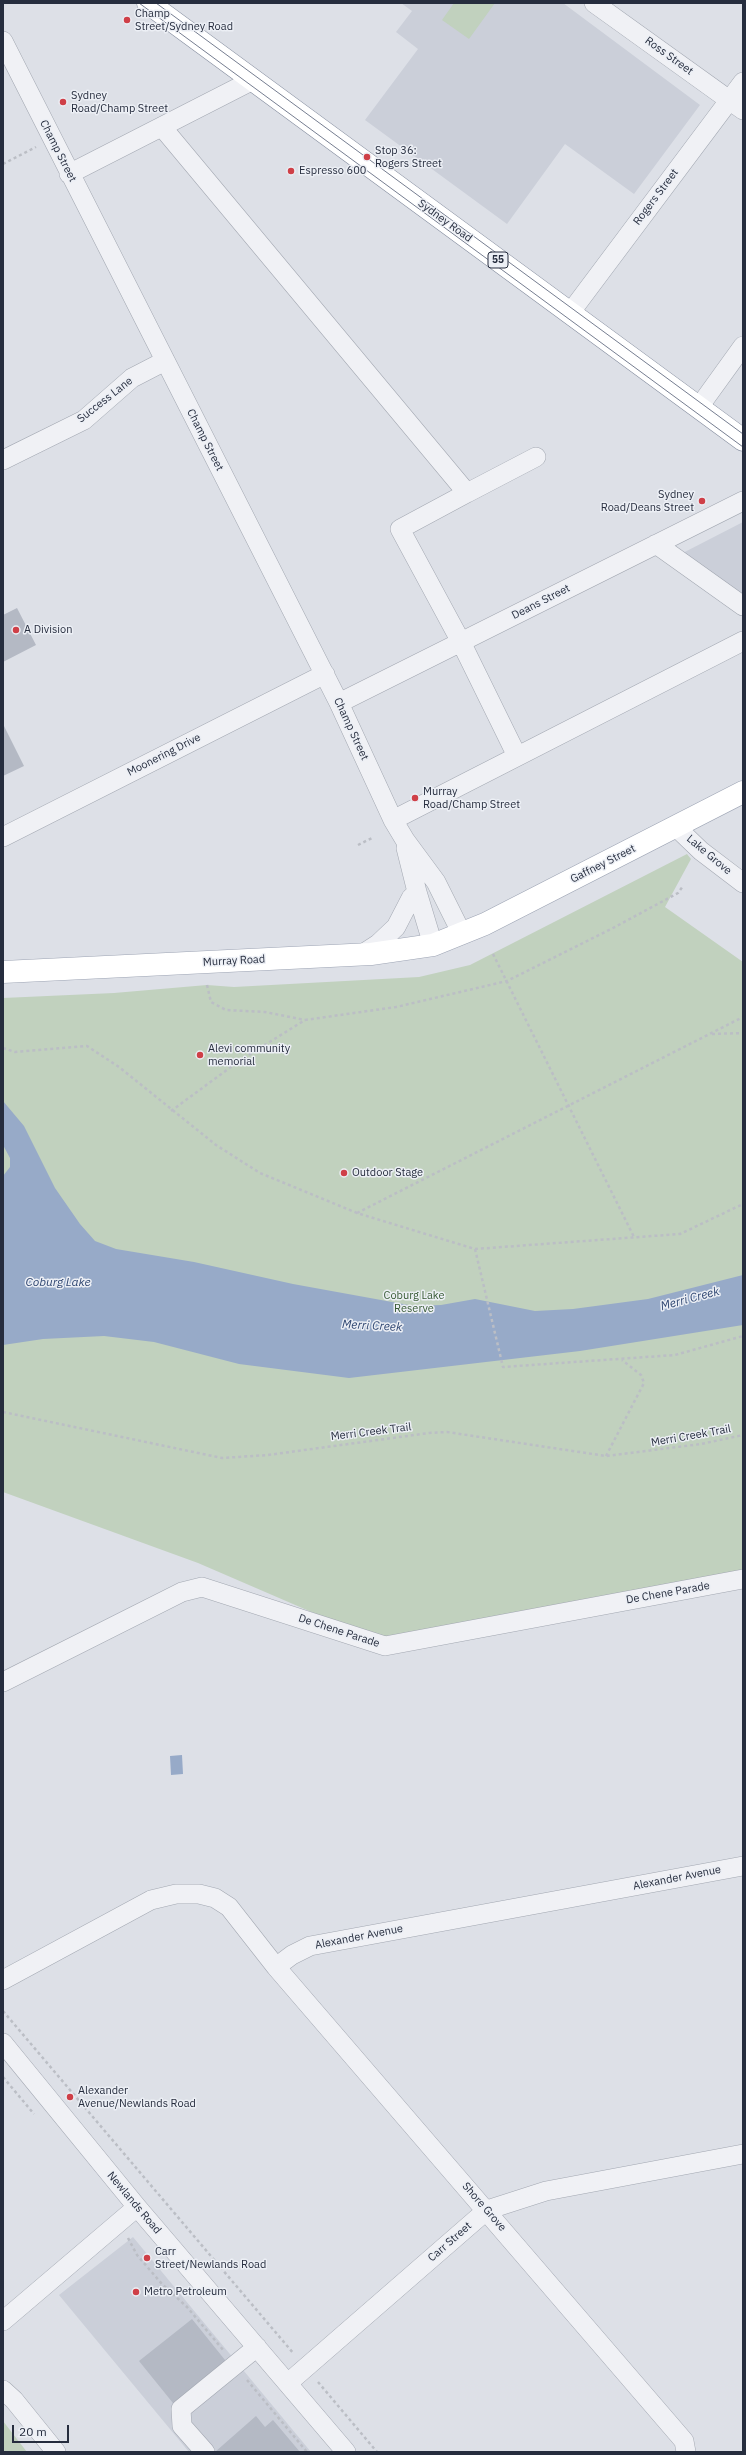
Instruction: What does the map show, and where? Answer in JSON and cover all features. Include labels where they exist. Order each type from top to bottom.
[{"type":"main road","name":"Sydney Road","points":[[148,3],[743,440]]},
{"type":"main road","name":"Gaffney Street","points":[[462,934],[485,924],[743,792]]},
{"type":"main road","name":"Murray Road","points":[[3,972],[361,954],[433,945],[462,934]]},
{"type":"street","name":"Ross Street","points":[[594,3],[736,105]]},
{"type":"street","name":"Champ Street","points":[[3,41],[69,174],[325,674],[393,820],[405,840],[436,882],[462,934]]},
{"type":"street","points":[[69,174],[253,80]]},
{"type":"street","name":"Rogers Street","points":[[570,313],[736,105],[743,82]]},
{"type":"street","points":[[162,127],[467,494]]},
{"type":"street","points":[[699,407],[743,346]]},
{"type":"street","name":"Success Lane","points":[[3,460],[84,420],[132,378],[165,361]]},
{"type":"street","points":[[517,756],[461,642],[400,530],[536,457]]},
{"type":"street","name":"Deans Street","points":[[339,703],[743,501]]},
{"type":"street","points":[[656,544],[743,606]]},
{"type":"street","points":[[393,820],[743,641]]},
{"type":"street","name":"Moonering Drive","points":[[3,837],[325,674]]},
{"type":"street","name":"Lake Grove","points":[[676,827],[701,851],[743,883]]},
{"type":"street","name":"Champ Street","points":[[405,840],[417,892],[433,945]]},
{"type":"street","points":[[361,954],[378,944],[396,926],[411,898],[417,892]]},
{"type":"street","name":"De Chene Parade","points":[[3,1682],[182,1592],[202,1587],[385,1646],[743,1579]]},
{"type":"street","name":"Alexander Avenue","points":[[276,1967],[292,1955],[310,1946],[743,1866]]},
{"type":"street","points":[[3,1980],[151,1900],[176,1894],[199,1894],[215,1898],[229,1907],[276,1967]]},
{"type":"street","name":"Shore Grove","points":[[276,1967],[487,2210],[684,2441],[686,2452]]},
{"type":"street","name":"Newlands Road","points":[[3,2043],[137,2207],[346,2452]]},
{"type":"street","name":"Carr Street","points":[[288,2383],[487,2210],[546,2191],[743,2154]]},
{"type":"street","points":[[3,2321],[137,2207]]},
{"type":"street","points":[[205,2452],[182,2426],[181,2409],[257,2348]]},
{"type":"street","points":[[3,2390],[56,2452]]},
{"type":"path","points":[[3,164],[52,139]]},
{"type":"path","points":[[358,845],[374,836]]},
{"type":"path","points":[[207,985],[211,1002],[226,1010],[265,1012],[305,1020],[396,1007],[507,981],[613,928],[678,893],[683,886]]},
{"type":"path","points":[[493,954],[634,1237]]},
{"type":"path","points":[[357,1213],[568,1104],[743,1017]]},
{"type":"path","points":[[171,1111],[239,1062],[305,1020]]},
{"type":"path","points":[[710,1034],[743,1033]]},
{"type":"path","points":[[3,1048],[15,1052],[86,1046],[119,1067],[171,1111],[216,1145],[260,1173],[357,1213],[475,1249],[680,1234],[743,1204]]},
{"type":"path","points":[[475,1249],[503,1367],[622,1360],[675,1355],[743,1336]]},
{"type":"path","points":[[606,1456],[644,1383],[641,1375],[622,1360]]},
{"type":"path","name":"Merri Creek Trail","points":[[3,1412],[222,1458],[268,1455],[400,1436],[447,1432],[606,1456],[701,1444],[743,1435]]},
{"type":"path","points":[[3,2011],[377,2452]]},
{"type":"path","points":[[3,2077],[38,2119]]},
{"type":"path","points":[[122,2219],[121,2224],[137,2255],[162,2284],[187,2307],[307,2452]]},
{"type":"shaded area","points":[[401,3],[563,3],[700,105],[634,194],[565,144],[507,224],[365,120],[418,49],[396,32],[412,11]]},
{"type":"shaded area","points":[[743,522],[743,606],[675,557]]},
{"type":"shaded area","points":[[133,2237],[311,2452],[189,2452],[59,2295]]},
{"type":"green space","points":[[454,3],[495,3],[469,39],[442,20]]},
{"type":"green space","name":"Coburg Lake Reserve","points":[[687,854],[691,859],[665,907],[743,962],[743,1570],[374,1639],[198,1563],[3,1492],[3,998],[114,993],[207,985],[234,987],[419,977],[470,965]]},
{"type":"green space","points":[[3,2421],[27,2452],[3,2452]]},
{"type":"water","name":"Coburg Lake","points":[[3,1101],[24,1126],[55,1188],[80,1224],[95,1241],[116,1249],[194,1262],[293,1284],[414,1306],[441,1305],[475,1299],[535,1311],[573,1309],[648,1299],[743,1275],[743,1325],[580,1351],[349,1378],[239,1364],[154,1342],[104,1336],[43,1339],[3,1345],[3,1176],[10,1167],[10,1158],[3,1145]]},
{"type":"water","points":[[182,1755],[183,1774],[171,1775],[170,1756]]},
{"type":"building","name":"A Division","points":[[17,608],[36,645],[3,662],[3,615]]},
{"type":"building","points":[[3,724],[24,766],[3,776]]},
{"type":"building","points":[[192,2319],[229,2365],[177,2408],[139,2361]]},
{"type":"building","points":[[256,2416],[265,2427],[273,2420],[300,2452],[215,2452]]},
{"type":"tram line","points":[[139,3],[743,447]]},
{"type":"tram line","points":[[156,3],[743,434]]},
{"type":"place","name":"Champ Street/Sydney Road","points":[[127,20]]},
{"type":"place","name":"Sydney Road/Champ Street","points":[[63,102]]},
{"type":"place","name":"Stop 36: Rogers Street","points":[[367,157]]},
{"type":"place","name":"Espresso 600","points":[[291,171]]},
{"type":"place","name":"Sydney Road/Deans Street","points":[[702,501]]},
{"type":"place","name":"A Division","points":[[16,630]]},
{"type":"place","name":"Murray Road/Champ Street","points":[[415,798]]},
{"type":"place","name":"Alevi community memorial","points":[[200,1055]]},
{"type":"place","name":"Outdoor Stage","points":[[344,1173]]},
{"type":"place","name":"Alexander Avenue/Newlands Road","points":[[70,2097]]},
{"type":"place","name":"Carr Street/Newlands Road","points":[[147,2258]]},
{"type":"place","name":"Metro Petroleum","points":[[136,2292]]},
{"type":"water label","name":"Merri Creek","points":[[690,1299]]},
{"type":"water label","name":"Merri Creek","points":[[372,1326]]}]
